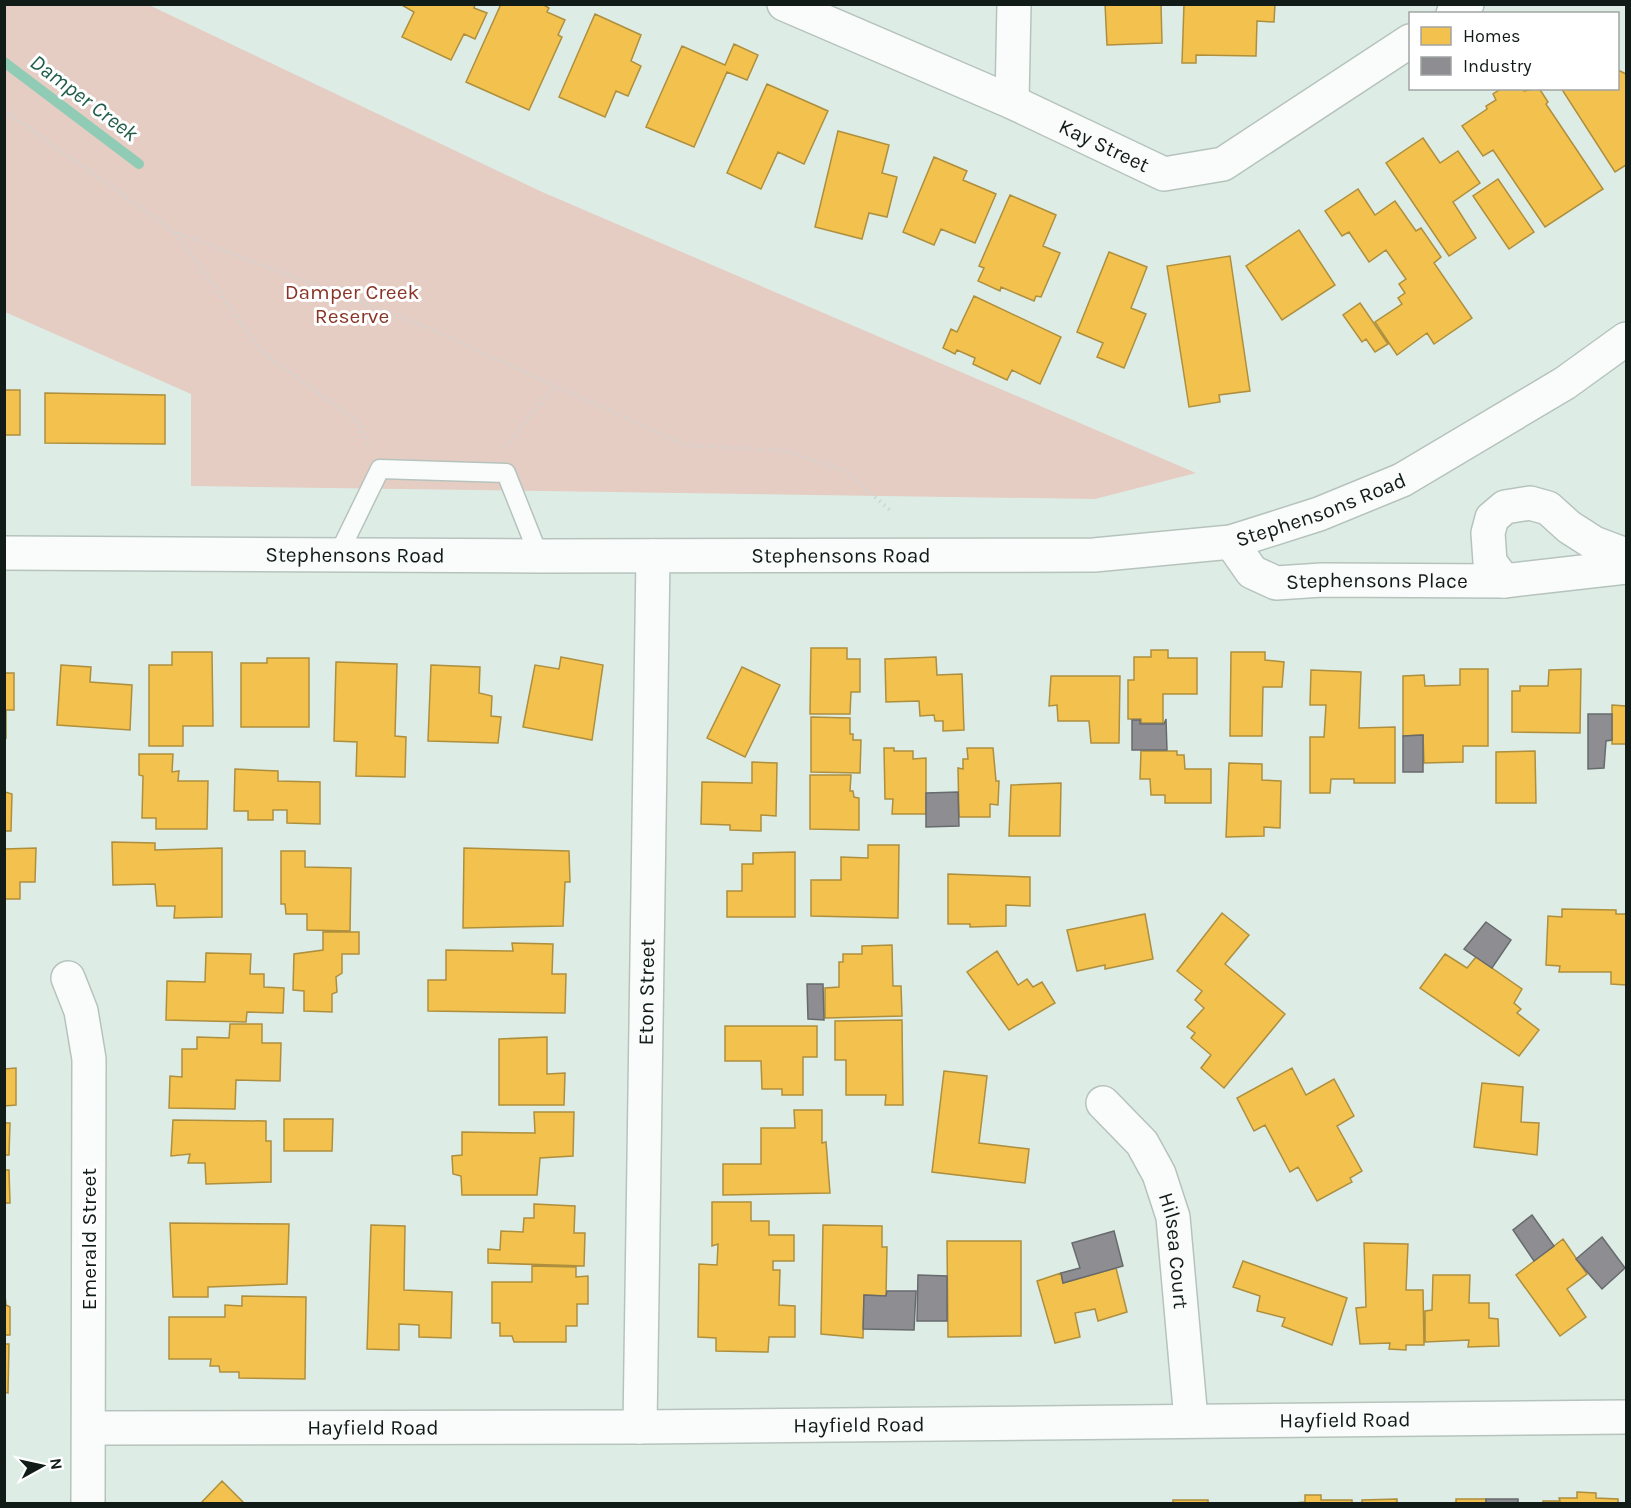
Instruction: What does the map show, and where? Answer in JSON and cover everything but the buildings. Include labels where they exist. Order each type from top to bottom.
[{"type":"street","name":"Kay Street","points":[[784,4],[1012,102],[1164,174],[1223,164],[1409,42]]},
{"type":"street","points":[[1012,102],[1014,4]]},
{"type":"street","name":"Stephensons Road","points":[[4,553],[539,556],[1094,555],[1232,542],[1319,514],[1402,480],[1565,383],[1626,339]]},
{"type":"street","name":"Stephensons Place","points":[[1504,580],[1490,562],[1488,533],[1492,518],[1505,507],[1530,503],[1548,508],[1569,527],[1594,543],[1626,555]]},
{"type":"street","name":"Stephensons Place","points":[[1232,542],[1252,572],[1276,583],[1322,580],[1504,580],[1626,567]]},
{"type":"street","name":"Eton Street","points":[[640,1427],[653,556]]},
{"type":"street","name":"Emerald Street","points":[[68,978],[81,1011],[89,1059],[88,1503]]},
{"type":"street","name":"Hilsea Court","points":[[1103,1103],[1142,1143],[1159,1174],[1173,1217],[1191,1420]]},
{"type":"street","name":"Hayfield Road","points":[[89,1428],[640,1427],[1626,1417]]},
{"type":"lane","points":[[338,555],[380,469],[506,473],[539,556]]},
{"type":"path","points":[[4,110],[175,232],[424,326],[685,446],[786,452],[845,471],[891,511]]},
{"type":"path","points":[[175,232],[262,351],[359,423],[380,469]]},
{"type":"path","points":[[483,472],[554,387]]},
{"type":"green space","name":"Damper Creek Reserve","points":[[5,5],[149,5],[540,191],[1196,473],[1095,499],[191,486],[191,394],[5,312]]},
{"type":"waterway","name":"Damper Creek","points":[[4,62],[139,164]]}]
